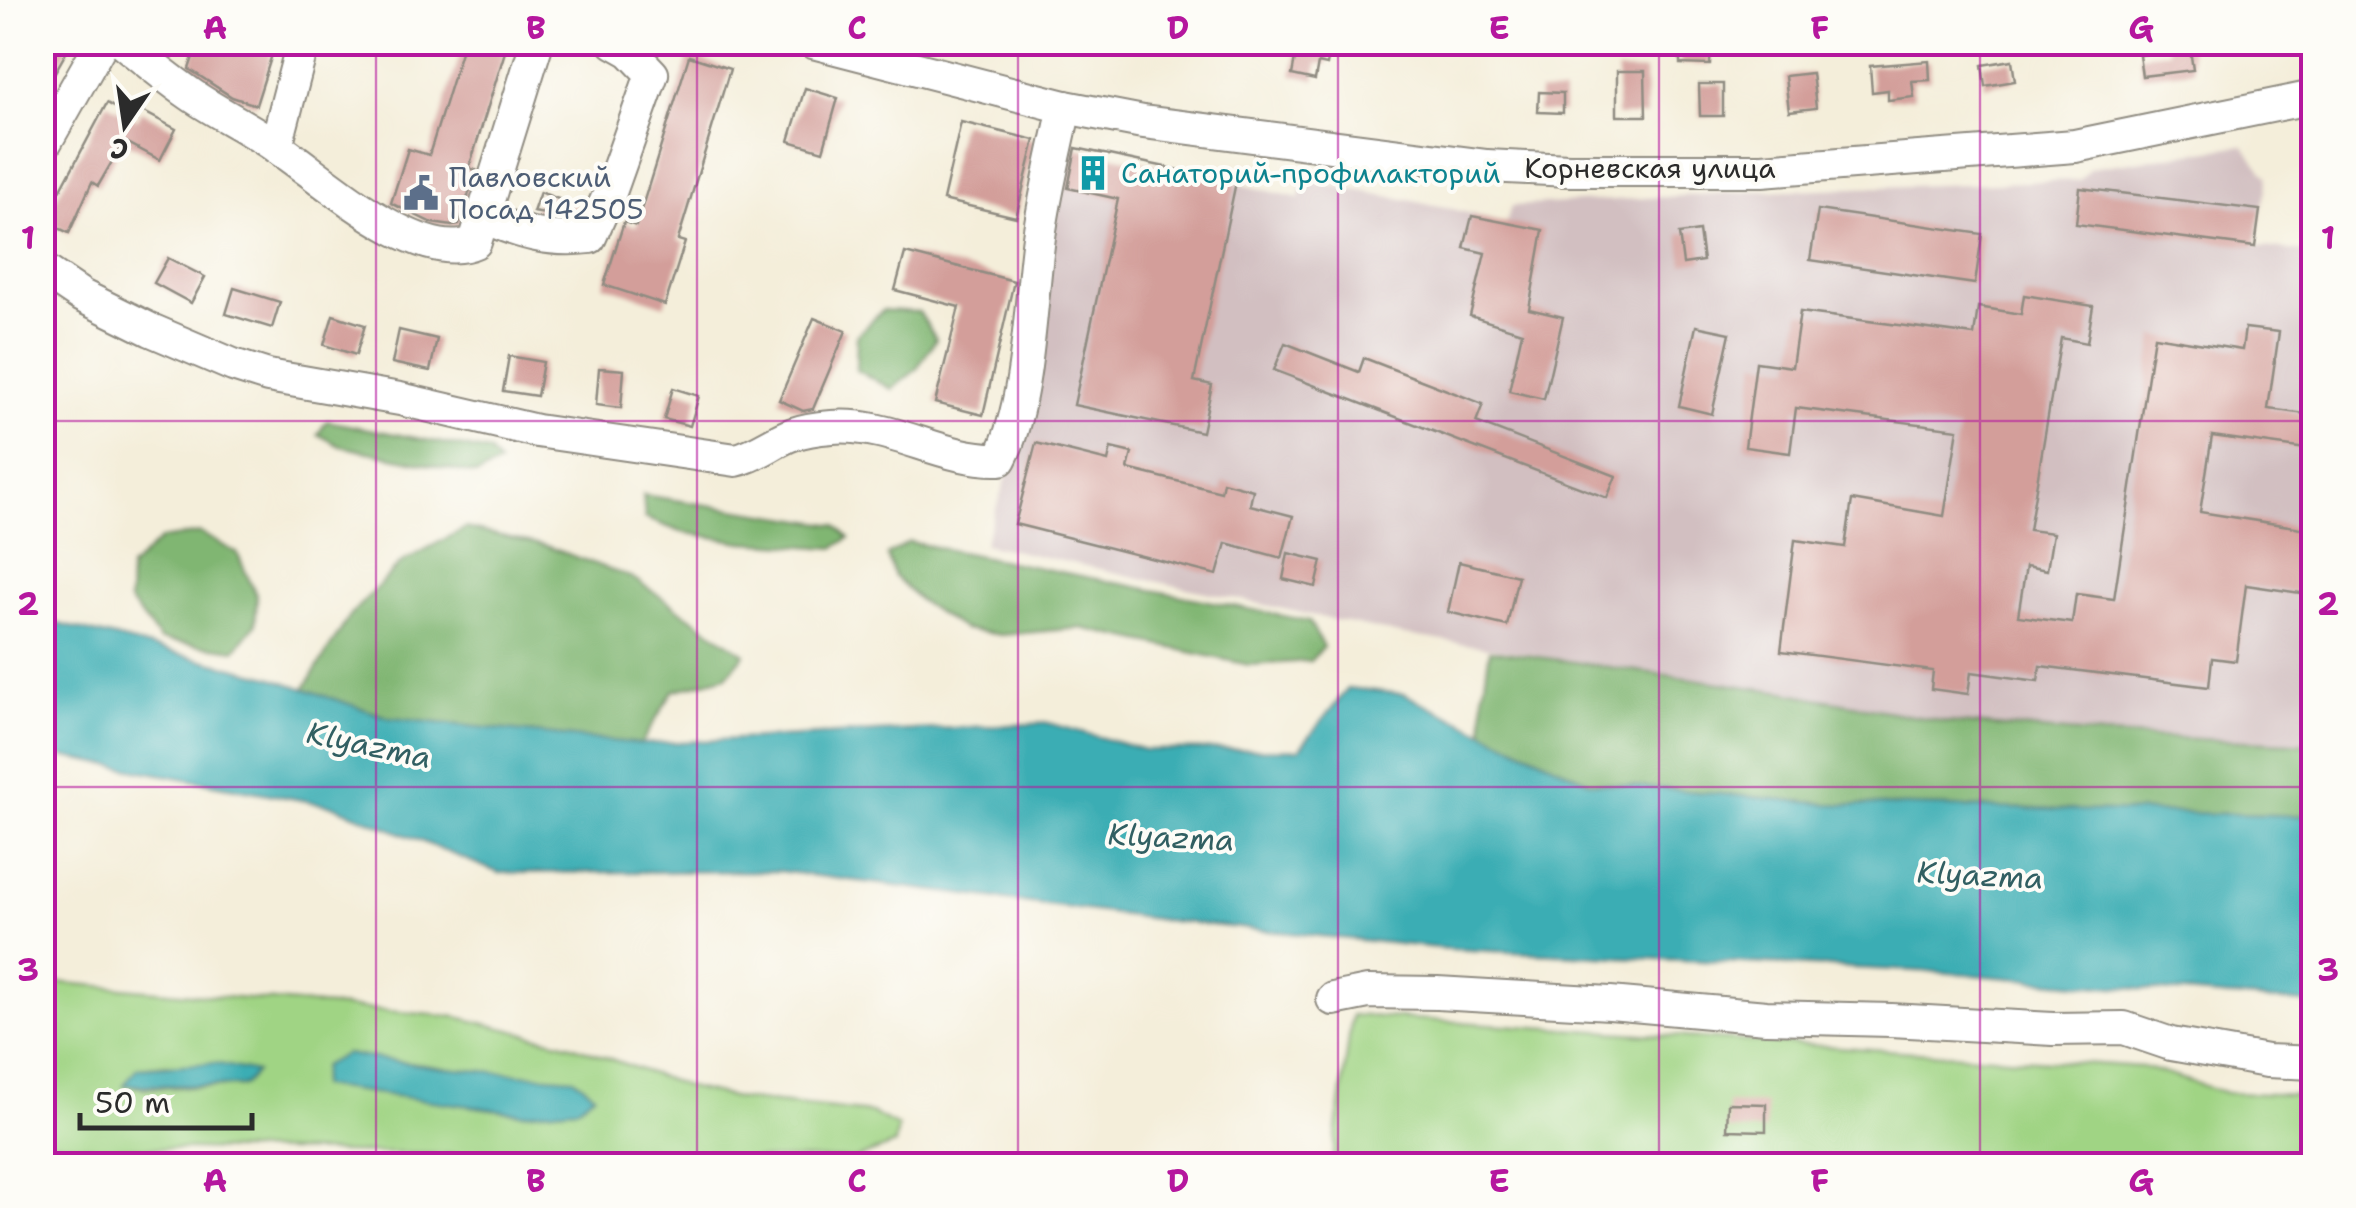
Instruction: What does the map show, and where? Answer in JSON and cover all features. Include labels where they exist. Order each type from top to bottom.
[{"type":"street","points":[[42,148],[52,111],[102,42]]},
{"type":"street","points":[[122,42],[192,96],[276,146],[366,214],[422,240],[462,248],[475,242],[537,42]]},
{"type":"street","points":[[276,146],[303,42]]},
{"type":"street","name":"Корневская улица","points":[[813,42],[1065,106],[1144,122],[1487,166],[1568,170],[1762,170],[2075,146],[2314,96]]},
{"type":"street","points":[[484,217],[523,234],[563,240],[590,237],[652,74],[626,45]]},
{"type":"street","points":[[42,269],[82,296],[233,365],[268,376],[400,399],[537,431],[736,460],[755,456],[793,434],[834,427],[886,431],[979,460],[1000,459],[1010,440],[1018,404],[1040,232],[1065,106]]},
{"type":"street","points":[[1333,999],[1368,992],[1437,993],[1610,1003],[1766,1018],[2124,1028],[2172,1044],[2267,1060],[2314,1063]]},
{"type":"shaded area","points":[[2243,145],[2267,177],[2256,246],[2313,253],[2313,744],[2103,735],[1945,722],[1784,692],[1398,634],[984,544],[1010,467],[1068,146],[1300,198],[1303,180],[1445,207],[1506,223],[1512,206],[1763,191],[2079,180],[2090,168]]},
{"type":"green space","points":[[883,310],[919,312],[936,339],[916,370],[892,389],[856,370],[857,335]]},
{"type":"green space","points":[[327,421],[489,452],[499,464],[477,475],[340,446],[318,434]]},
{"type":"green space","points":[[643,495],[836,525],[849,538],[834,548],[742,542],[681,532],[645,518]]},
{"type":"green space","points":[[466,528],[546,546],[633,578],[745,654],[727,676],[673,691],[641,744],[390,718],[304,689],[351,614],[402,562]]},
{"type":"green space","points":[[200,533],[237,553],[257,597],[255,625],[235,650],[160,640],[129,601],[130,568],[161,539]]},
{"type":"green space","points":[[909,542],[1309,621],[1323,647],[1310,661],[1249,665],[1081,628],[1001,635],[963,629],[921,602],[894,576],[887,555]]},
{"type":"green space","points":[[1490,650],[1784,692],[1945,722],[2103,735],[2313,744],[2313,816],[1828,804],[1590,782],[1484,732],[1483,694]]},
{"type":"green space","points":[[42,981],[457,1017],[572,1045],[688,1087],[740,1099],[871,1113],[898,1127],[895,1144],[855,1159],[95,1147],[43,1141]],"holes":[[[345,1054],[443,1068],[522,1113],[340,1087]],[[167,1065],[243,1086],[125,1085],[137,1068]]]},
{"type":"green space","points":[[1352,1015],[2143,1067],[2227,1093],[2313,1095],[2313,1165],[1332,1166]]},
{"type":"water","name":"Klyazma","points":[[43,620],[270,677],[390,718],[641,744],[1049,723],[1145,750],[1299,749],[1348,688],[1404,694],[1590,782],[1828,804],[2313,816],[2313,1004],[1937,972],[1448,949],[1171,921],[778,871],[499,873],[334,806],[43,753]]},
{"type":"water","points":[[345,1054],[443,1068],[574,1078],[594,1094],[576,1108],[522,1113],[320,1086],[323,1066]]},
{"type":"water","points":[[215,1063],[256,1072],[243,1086],[124,1085],[137,1068]]},
{"type":"building","points":[[42,42],[72,42],[55,72],[42,64]]},
{"type":"building","points":[[198,42],[276,42],[256,105],[232,97],[189,69]]},
{"type":"building","points":[[464,42],[508,42],[469,168],[476,170],[459,225],[452,226],[432,223],[391,203],[408,149],[429,155]]},
{"type":"building","points":[[1298,42],[1331,42],[1327,65],[1318,63],[1315,80],[1292,75]]},
{"type":"building","points":[[1680,42],[1711,42],[1710,65],[1680,64]]},
{"type":"building","points":[[2167,42],[2189,42],[2193,70],[2142,76],[2139,55],[2168,51]]},
{"type":"building","points":[[689,56],[730,69],[678,240],[685,242],[665,305],[604,285],[624,222],[636,226]]},
{"type":"building","points":[[2012,60],[2015,81],[1985,86],[1982,65]]},
{"type":"building","points":[[1929,61],[1930,80],[1912,81],[1914,97],[1888,100],[1888,90],[1872,92],[1870,66]]},
{"type":"building","points":[[1617,71],[1645,71],[1646,116],[1617,116]]},
{"type":"building","points":[[1812,73],[1816,108],[1789,111],[1785,76]]},
{"type":"building","points":[[1699,84],[1723,84],[1723,116],[1700,116]]},
{"type":"building","points":[[805,88],[838,98],[823,151],[789,141]]},
{"type":"building","points":[[1539,92],[1563,93],[1563,113],[1538,112]]},
{"type":"building","points":[[107,103],[137,120],[142,111],[176,129],[160,160],[124,141],[98,186],[92,182],[69,233],[44,221]]},
{"type":"building","points":[[961,122],[1035,140],[1016,217],[943,200]]},
{"type":"building","points":[[1076,148],[1236,182],[1194,381],[1212,385],[1202,432],[1074,405],[1118,199],[1068,188]]},
{"type":"building","points":[[2080,188],[2260,210],[2255,247],[2076,224]]},
{"type":"building","points":[[540,192],[574,205],[569,218],[533,212]]},
{"type":"building","points":[[1818,210],[1982,234],[1975,284],[1810,260]]},
{"type":"building","points":[[1472,216],[1543,230],[1529,309],[1563,317],[1544,399],[1509,391],[1522,332],[1470,316],[1485,253],[1464,248]]},
{"type":"building","points":[[1699,231],[1703,261],[1683,264],[1679,234]]},
{"type":"building","points":[[905,253],[1014,281],[983,415],[935,403],[959,307],[895,290]]},
{"type":"building","points":[[168,258],[205,277],[191,303],[154,283]]},
{"type":"building","points":[[234,288],[280,302],[272,328],[226,314]]},
{"type":"building","points":[[2024,295],[2093,306],[2087,343],[2061,338],[2029,530],[2053,533],[2047,570],[2026,566],[2018,616],[2072,623],[2076,594],[2114,599],[2154,336],[2242,350],[2245,328],[2279,332],[2268,409],[2314,415],[2314,450],[2212,436],[2200,512],[2314,530],[2314,595],[2246,585],[2236,661],[2212,658],[2209,687],[2040,666],[2038,681],[1971,672],[1968,694],[1931,689],[1933,671],[1781,651],[1795,540],[1845,547],[1852,500],[1944,516],[1958,429],[1796,408],[1790,453],[1745,447],[1756,362],[1792,367],[1800,312],[1974,335],[1978,307],[2021,314]]},
{"type":"building","points":[[333,315],[365,325],[356,355],[324,345]]},
{"type":"building","points":[[814,318],[846,331],[813,409],[803,411],[779,400]]},
{"type":"building","points":[[1696,326],[1730,333],[1712,414],[1679,406]]},
{"type":"building","points":[[399,330],[437,339],[430,371],[392,363]]},
{"type":"building","points":[[1285,343],[1359,372],[1364,358],[1483,404],[1476,422],[1616,476],[1607,498],[1274,370]]},
{"type":"building","points":[[509,356],[543,362],[537,396],[503,391]]},
{"type":"building","points":[[599,368],[624,370],[621,408],[596,405]]},
{"type":"building","points":[[673,388],[699,396],[690,426],[664,419]]},
{"type":"building","points":[[1036,443],[1108,461],[1111,448],[1132,453],[1128,469],[1221,492],[1223,482],[1253,490],[1250,505],[1293,516],[1282,558],[1226,543],[1217,575],[1015,524]]},
{"type":"building","points":[[1288,553],[1322,561],[1316,587],[1283,579]]},
{"type":"building","points":[[1459,562],[1518,576],[1507,626],[1448,612]]},
{"type":"building","points":[[1728,1103],[1766,1104],[1766,1131],[1727,1130]]},
{"type":"place","name":"Санаторий-профилакторий","points":[[1093,173]]},
{"type":"place","name":"Павловский Посад 142505","points":[[421,193]]}]
